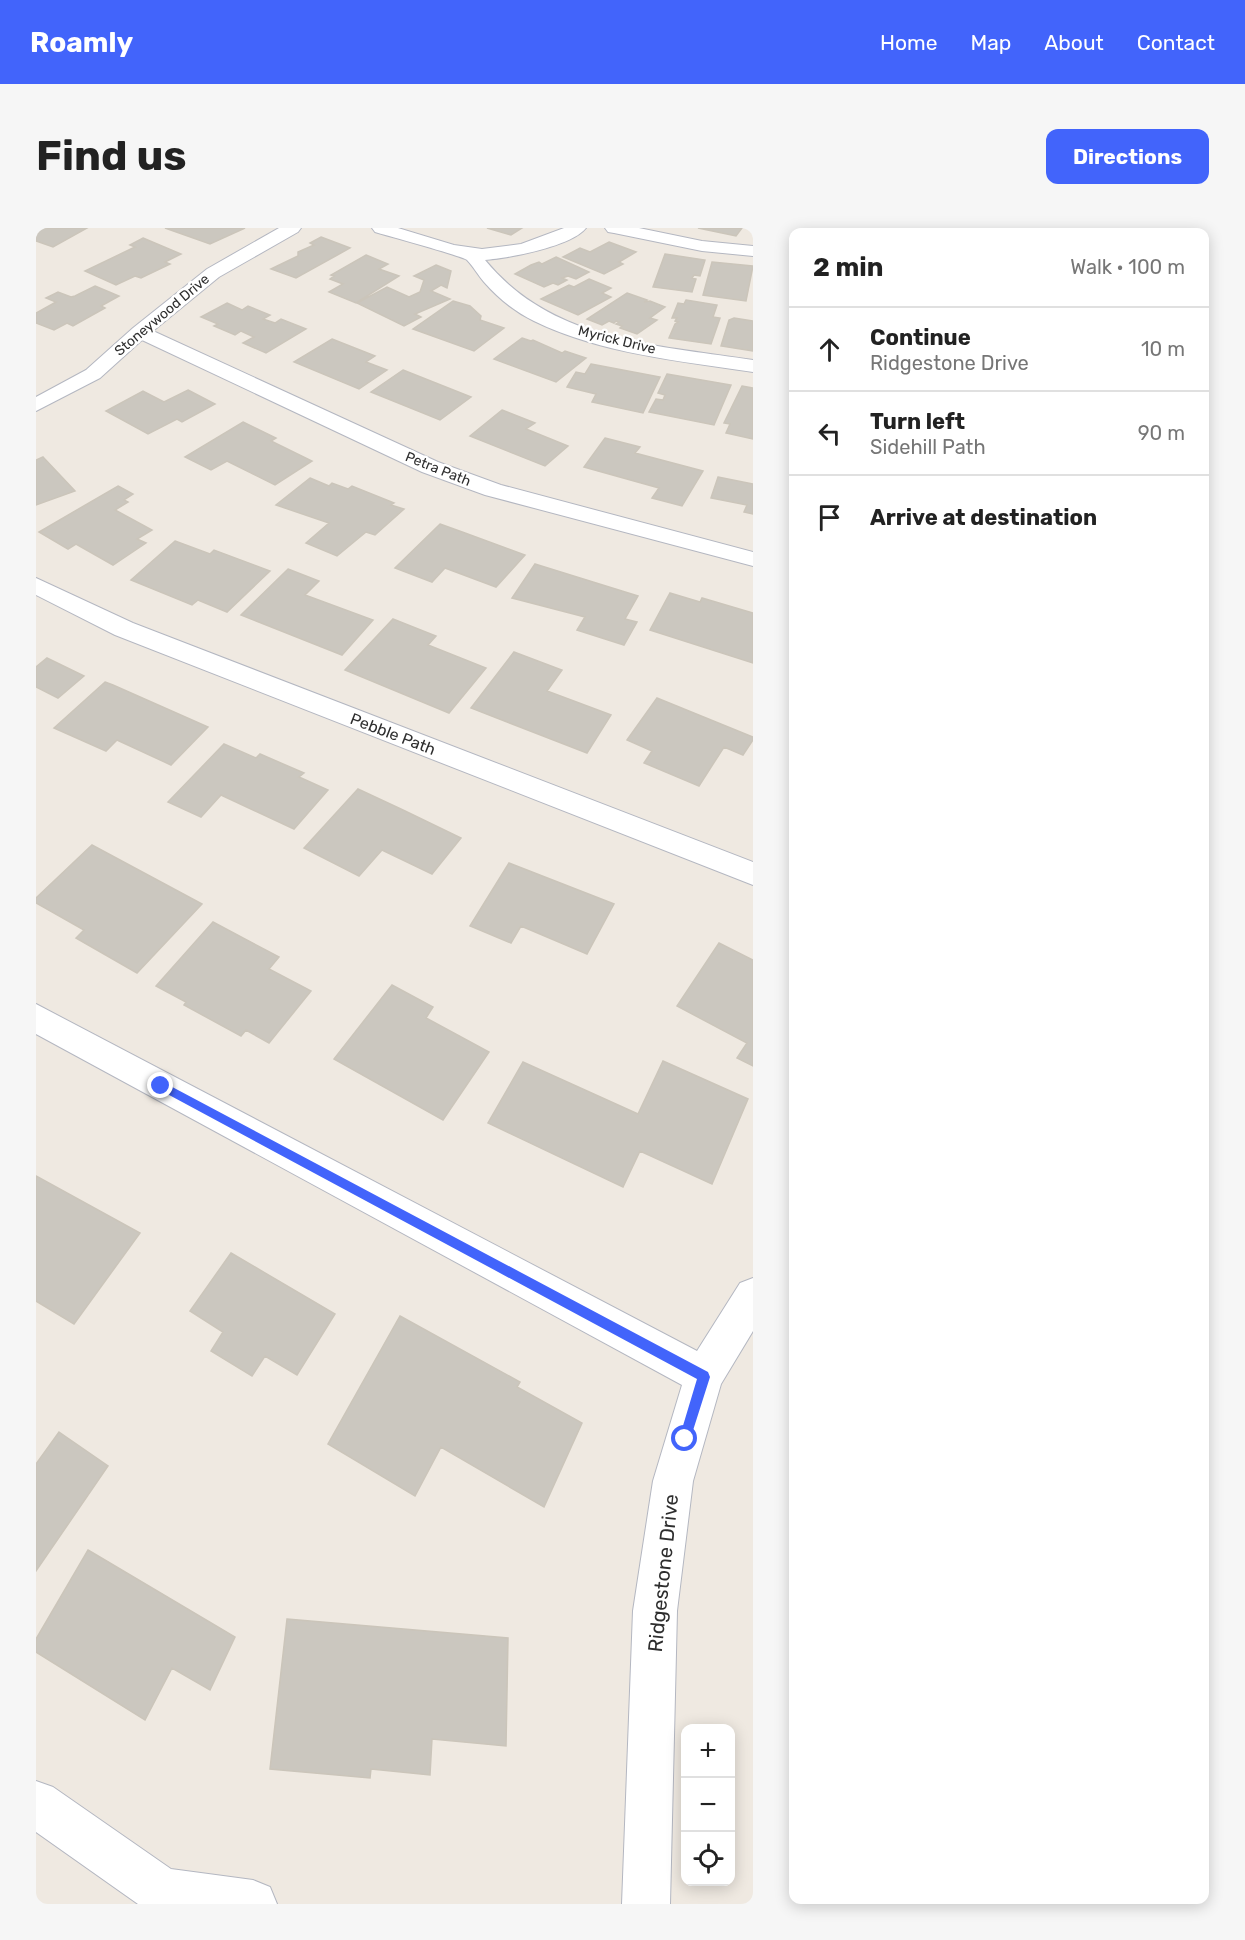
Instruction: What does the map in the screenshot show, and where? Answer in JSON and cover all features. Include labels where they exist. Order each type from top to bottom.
[{"type":"street","name":"Stoneywood Drive","points":[[36,405],[93,374],[140,332],[213,273],[292,228]]},
{"type":"street","points":[[383,229],[471,254],[514,251],[536,245],[577,228]]},
{"type":"street","points":[[614,228],[702,246],[753,251]]},
{"type":"street","name":"Myrick Drive","points":[[471,254],[499,287],[516,302],[543,317],[612,342],[753,366]]},
{"type":"street","name":"Petra Path","points":[[140,332],[430,467],[493,490],[753,559]]},
{"type":"street","name":"Pebble Path","points":[[36,585],[124,629],[753,874]]},
{"type":"street","points":[[36,1018],[704,1377]]},
{"type":"street","name":"Ridgestone Drive","points":[[646,1904],[655,1611],[673,1481],[704,1377],[753,1296]]},
{"type":"street","points":[[36,1804],[163,1892],[253,1904]]},
{"type":"building","points":[[87,228],[53,247],[36,241],[36,229]]},
{"type":"building","points":[[165,228],[245,228],[210,244]]},
{"type":"building","points":[[487,228],[522,228],[511,235]]},
{"type":"building","points":[[698,228],[742,228],[736,236]]},
{"type":"building","points":[[321,237],[350,248],[296,278],[271,269],[298,256],[298,252],[314,245],[310,243]]},
{"type":"building","points":[[143,238],[181,254],[165,262],[170,264],[141,278],[135,276],[116,285],[85,271],[135,247],[130,245]]},
{"type":"building","points":[[609,242],[636,252],[619,262],[623,264],[604,274],[563,257],[580,248],[590,252]]},
{"type":"building","points":[[665,254],[705,260],[700,276],[694,275],[692,278],[696,279],[692,292],[653,287]]},
{"type":"building","points":[[366,255],[388,264],[379,269],[399,276],[356,303],[329,292],[343,284],[330,279],[334,276],[331,275]]},
{"type":"building","points":[[556,257],[589,272],[576,279],[568,276],[562,278],[567,280],[558,285],[553,283],[544,287],[515,274],[531,265],[539,262],[542,264]]},
{"type":"building","points":[[712,262],[753,266],[746,301],[703,295]]},
{"type":"building","points":[[436,265],[451,271],[447,288],[441,285],[431,291],[450,299],[415,314],[421,317],[404,326],[357,303],[387,287],[409,297],[420,292],[424,280],[414,276]]},
{"type":"building","points":[[589,279],[611,288],[602,293],[611,297],[578,315],[541,299],[569,285],[574,287]]},
{"type":"building","points":[[95,286],[119,296],[101,306],[105,308],[73,326],[67,323],[54,330],[36,323],[36,313],[56,302],[46,298],[58,292],[71,297]]},
{"type":"building","points":[[627,293],[647,300],[644,302],[650,301],[665,307],[650,318],[657,320],[637,334],[620,328],[622,326],[616,324],[619,322],[616,321],[614,323],[609,321],[602,325],[587,319]]},
{"type":"building","points":[[686,300],[717,305],[713,317],[720,318],[711,344],[669,338],[678,322],[675,321],[677,318],[672,318],[678,303],[684,304]]},
{"type":"building","points":[[453,301],[470,306],[481,316],[480,320],[504,328],[474,351],[413,329]]},
{"type":"building","points":[[227,303],[242,310],[248,306],[270,315],[263,319],[275,323],[281,319],[306,329],[266,353],[243,343],[254,337],[241,331],[235,335],[214,326],[218,324],[201,317]]},
{"type":"building","points":[[734,318],[753,321],[753,351],[721,346],[729,320]]},
{"type":"building","points":[[522,338],[533,340],[562,353],[565,351],[586,358],[556,382],[494,359]]},
{"type":"building","points":[[332,339],[375,356],[366,362],[387,370],[359,389],[294,362]]},
{"type":"building","points":[[591,364],[660,377],[643,413],[592,402],[596,394],[567,387],[576,372],[585,374]]},
{"type":"building","points":[[403,370],[471,397],[440,420],[371,392]]},
{"type":"building","points":[[667,374],[731,385],[714,425],[649,412],[656,399],[663,400],[665,395],[658,393]]},
{"type":"building","points":[[742,386],[753,388],[753,439],[726,433],[730,424],[724,423]]},
{"type":"building","points":[[188,390],[215,404],[182,422],[177,419],[148,434],[106,411],[143,391],[164,402]]},
{"type":"building","points":[[502,410],[535,423],[526,429],[568,446],[545,466],[470,436]]},
{"type":"building","points":[[243,422],[276,438],[271,441],[312,461],[275,485],[227,461],[211,470],[185,457]]},
{"type":"building","points":[[605,438],[640,447],[635,453],[703,471],[682,506],[652,498],[659,488],[584,467]]},
{"type":"building","points":[[43,457],[75,491],[36,505],[36,460]]},
{"type":"building","points":[[718,477],[753,484],[753,514],[744,512],[747,505],[711,498]]},
{"type":"building","points":[[310,478],[329,486],[332,483],[348,489],[352,486],[404,509],[375,535],[366,532],[337,556],[306,543],[329,523],[276,505]]},
{"type":"building","points":[[118,486],[133,494],[124,500],[128,502],[115,510],[152,530],[137,539],[146,543],[113,565],[76,544],[68,549],[39,532]]},
{"type":"building","points":[[440,524],[525,555],[496,587],[445,568],[432,582],[395,568]]},
{"type":"building","points":[[175,541],[210,554],[214,550],[270,571],[227,612],[198,600],[192,605],[131,580]]},
{"type":"building","points":[[535,564],[638,596],[625,619],[637,622],[624,645],[577,630],[585,617],[512,598]]},
{"type":"building","points":[[288,569],[319,581],[305,595],[373,620],[342,655],[241,615]]},
{"type":"building","points":[[670,593],[700,602],[702,598],[753,613],[753,663],[650,630]]},
{"type":"building","points":[[393,619],[436,636],[428,645],[486,668],[449,713],[345,670]]},
{"type":"building","points":[[514,652],[562,670],[547,691],[611,715],[587,753],[471,708]]},
{"type":"building","points":[[47,658],[84,676],[58,698],[36,687],[36,667]]},
{"type":"building","points":[[105,682],[208,727],[171,765],[117,740],[106,751],[54,728]]},
{"type":"building","points":[[657,698],[753,737],[753,740],[743,755],[724,747],[699,786],[644,763],[652,751],[627,740]]},
{"type":"building","points":[[224,744],[256,758],[260,754],[304,773],[299,777],[328,790],[294,829],[221,795],[201,817],[168,802]]},
{"type":"building","points":[[358,789],[461,838],[432,874],[382,850],[359,876],[304,848]]},
{"type":"building","points":[[92,845],[202,904],[137,973],[76,938],[84,930],[36,903],[36,898]]},
{"type":"building","points":[[509,863],[614,904],[587,954],[521,926],[511,943],[470,926]]},
{"type":"building","points":[[213,922],[279,957],[269,969],[311,991],[269,1043],[246,1030],[241,1036],[184,1005],[186,1002],[156,986]]},
{"type":"building","points":[[719,943],[753,960],[753,1066],[737,1058],[747,1043],[677,1006]]},
{"type":"building","points":[[392,985],[433,1007],[426,1018],[489,1052],[443,1120],[334,1059]]},
{"type":"building","points":[[663,1061],[748,1099],[712,1184],[640,1151],[623,1187],[488,1123],[523,1062],[638,1114]]},
{"type":"building","points":[[36,1176],[140,1233],[74,1324],[36,1301]]},
{"type":"building","points":[[231,1253],[335,1314],[297,1375],[265,1356],[252,1376],[211,1351],[223,1332],[190,1311]]},
{"type":"building","points":[[400,1316],[520,1382],[517,1387],[582,1423],[544,1507],[441,1447],[415,1496],[328,1444]]},
{"type":"building","points":[[59,1432],[108,1466],[36,1571],[36,1464]]},
{"type":"building","points":[[88,1550],[235,1637],[210,1690],[172,1668],[145,1720],[36,1652],[36,1639]]},
{"type":"building","points":[[287,1619],[508,1638],[506,1746],[432,1739],[430,1775],[371,1769],[370,1778],[270,1769]]},
{"type":"route","points":[[161,1086],[704,1377],[685,1439]]}]
